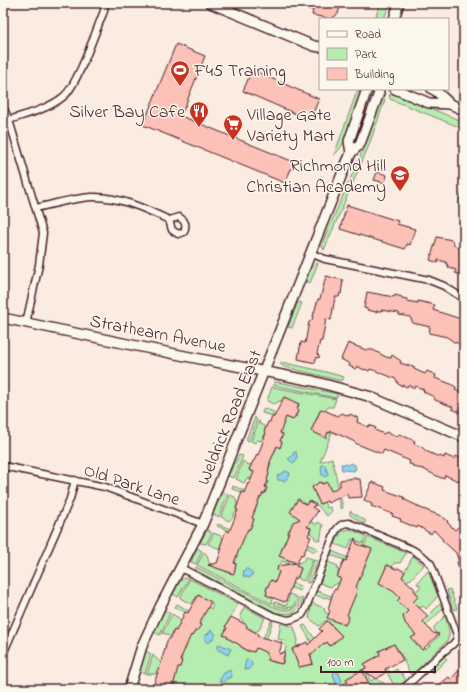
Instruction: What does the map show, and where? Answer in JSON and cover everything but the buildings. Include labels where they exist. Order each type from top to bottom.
[{"type":"street","points":[[9,120],[40,110],[64,97],[72,87],[78,74],[104,11],[105,3]]},
{"type":"street","points":[[210,3],[318,48]]},
{"type":"street","points":[[394,18],[399,3]]},
{"type":"street","name":"Weldrick Road East","points":[[351,153],[349,141],[367,90]]},
{"type":"street","name":"Weldrick Road East","points":[[129,689],[142,646],[160,607],[203,524],[351,153],[360,144],[379,93],[378,90]]},
{"type":"street","points":[[397,90],[429,103],[450,104]]},
{"type":"street","points":[[434,90],[450,104],[464,110]]},
{"type":"street","points":[[3,107],[9,120],[43,234],[39,265],[26,323]]},
{"type":"street","points":[[36,208],[67,200],[92,197],[114,199],[169,220]]},
{"type":"street","points":[[310,253],[325,258],[429,280],[444,286],[464,299]]},
{"type":"street","name":"Strathearn Avenue","points":[[3,318],[313,381],[368,396],[464,437]]},
{"type":"street","name":"Old Park Lane","points":[[3,466],[105,487],[203,524]]},
{"type":"street","points":[[3,654],[70,499],[75,480]]},
{"type":"street","points":[[181,568],[265,613],[293,620],[302,615],[305,610],[335,532],[343,523],[349,523],[416,552],[431,564],[457,634],[453,644],[403,689]]},
{"type":"green space","points":[[380,3],[390,3],[384,18],[375,18]]},
{"type":"green space","points":[[358,90],[360,93],[359,98],[350,128],[343,144],[334,155]]},
{"type":"green space","points":[[393,94],[464,122],[464,129],[390,99],[389,95]]},
{"type":"green space","points":[[384,98],[385,100],[369,145],[324,250],[322,246],[323,241],[366,143],[380,103]]},
{"type":"green space","points":[[464,187],[464,207],[458,205]]},
{"type":"green space","points":[[318,263],[310,283],[306,282],[311,268]]},
{"type":"green space","points":[[298,302],[302,303],[292,328],[288,327]]},
{"type":"green space","points":[[281,362],[344,377],[342,381],[285,367],[280,364]]},
{"type":"green space","points":[[274,382],[338,394],[336,398],[273,385]]},
{"type":"green space","points":[[272,387],[336,399],[333,407],[328,407],[325,411],[321,409],[311,431],[326,437],[336,422],[320,462],[332,458],[343,508],[340,508],[340,503],[334,489],[331,491],[327,482],[323,484],[322,482],[318,483],[313,487],[316,497],[324,502],[327,508],[330,507],[332,511],[327,516],[318,506],[309,501],[306,505],[298,499],[295,504],[309,520],[316,525],[318,522],[323,525],[320,541],[315,539],[310,533],[311,528],[306,526],[289,529],[287,534],[300,542],[317,548],[315,552],[299,544],[284,543],[280,556],[298,563],[306,557],[313,559],[304,581],[299,579],[298,574],[301,569],[300,568],[282,561],[277,570],[279,572],[277,576],[302,587],[300,591],[271,580],[266,589],[266,595],[273,598],[272,604],[197,565],[204,552],[207,555],[209,563],[232,574],[234,573],[236,564],[222,550],[208,544],[214,533],[240,547],[242,537],[217,526],[218,524],[245,535],[248,529],[250,529],[254,519],[237,511],[229,521],[221,517],[230,495],[235,497],[237,504],[236,509],[253,515],[257,506],[257,497],[232,489],[233,486],[261,497],[263,493],[265,494],[267,488],[265,487],[268,481],[253,475],[251,479],[247,478],[244,483],[236,479],[243,461],[248,465],[252,464],[249,470],[268,477],[271,463],[267,461],[269,454],[273,456],[277,446],[280,447],[279,440],[265,434],[261,441],[257,440],[255,443],[251,441],[259,421],[260,424],[266,427],[264,432],[281,439],[283,434],[280,433],[280,418],[262,413],[264,408],[293,420],[294,416],[296,417],[299,404],[284,397],[282,401],[273,404],[267,401]]},
{"type":"green space","points":[[255,417],[257,420],[249,441],[246,440]]},
{"type":"green space","points":[[239,455],[243,456],[234,478],[228,476]]},
{"type":"green space","points":[[222,492],[228,494],[219,517],[213,514]]},
{"type":"green space","points":[[350,511],[366,521],[364,524],[350,515]]},
{"type":"green space","points":[[349,529],[366,536],[363,544],[352,539],[348,549],[335,544],[341,532]]},
{"type":"green space","points":[[207,530],[212,533],[206,544],[200,543]]},
{"type":"green space","points":[[368,537],[406,553],[400,563],[394,563],[392,567],[387,565],[384,572],[384,586],[392,591],[401,579],[413,556],[424,565],[396,594],[400,598],[397,601],[404,608],[409,606],[419,596],[416,593],[420,588],[420,585],[417,584],[428,571],[438,596],[426,609],[423,606],[420,608],[415,604],[403,616],[406,620],[405,622],[411,630],[418,624],[419,625],[440,604],[443,609],[412,638],[417,646],[426,649],[439,636],[434,630],[434,627],[445,616],[449,629],[447,641],[411,675],[404,662],[405,661],[394,644],[379,651],[382,660],[390,673],[397,669],[406,680],[396,689],[380,660],[375,662],[373,659],[364,664],[366,668],[364,669],[371,681],[376,678],[380,682],[383,682],[387,689],[372,689],[363,673],[346,679],[352,689],[344,688],[342,685],[337,687],[338,689],[170,689],[170,686],[173,687],[172,673],[157,669],[156,674],[147,674],[153,655],[160,662],[180,667],[182,656],[179,655],[185,650],[187,644],[174,630],[171,637],[164,633],[162,634],[172,614],[179,618],[181,622],[178,628],[192,636],[200,625],[201,620],[175,607],[177,604],[191,612],[208,607],[211,609],[213,604],[198,595],[191,604],[180,598],[190,579],[238,604],[225,627],[227,628],[224,634],[228,637],[227,638],[232,641],[234,638],[243,621],[240,616],[244,607],[265,618],[259,630],[255,632],[249,628],[248,629],[240,646],[249,652],[250,650],[254,652],[256,648],[258,649],[271,621],[273,621],[266,640],[268,649],[266,655],[268,656],[267,660],[276,663],[283,663],[286,646],[284,645],[285,641],[278,639],[281,623],[294,627],[298,640],[296,643],[298,647],[292,649],[299,667],[313,664],[310,654],[315,652],[302,626],[305,625],[315,639],[325,644],[327,642],[330,646],[342,636],[328,621],[325,621],[319,626],[309,618],[312,603],[324,608],[325,612],[329,614],[328,618],[345,625],[349,617],[347,615],[357,588],[338,583],[330,587],[320,583],[328,562],[338,566],[337,570],[339,570],[337,577],[354,583],[355,564],[331,555],[332,551],[348,558],[368,559],[371,549],[364,546]]},
{"type":"green space","points":[[197,548],[202,551],[196,564],[191,562]]},
{"type":"green space","points":[[314,560],[318,561],[309,583],[306,582]]},
{"type":"green space","points":[[196,567],[274,607],[285,610],[292,609],[297,605],[300,598],[303,599],[296,611],[293,613],[285,614],[275,612],[195,570]]},
{"type":"green space","points":[[184,578],[189,578],[178,597],[173,594],[180,581]]},
{"type":"green space","points":[[450,589],[457,609],[453,610],[447,590]]},
{"type":"green space","points":[[317,591],[333,597],[331,599],[315,595]]},
{"type":"green space","points":[[290,594],[298,598],[293,607],[286,608],[274,605],[275,602],[286,606]]},
{"type":"green space","points":[[165,610],[170,613],[160,635],[154,632]]},
{"type":"green space","points":[[146,651],[151,654],[145,674],[139,672]]},
{"type":"green space","points":[[444,657],[447,659],[433,673],[431,670]]},
{"type":"water","points":[[294,452],[296,452],[297,457],[295,463],[293,463],[288,459]]},
{"type":"water","points":[[351,463],[355,465],[356,469],[354,471],[342,470],[341,464],[347,465]]},
{"type":"water","points":[[322,465],[325,465],[328,474],[326,477],[322,475]]},
{"type":"water","points":[[286,471],[290,473],[289,477],[284,481],[278,480],[277,476]]},
{"type":"water","points":[[246,568],[253,573],[250,578],[243,576]]},
{"type":"water","points":[[211,630],[216,634],[208,643],[205,641],[205,635]]},
{"type":"water","points":[[219,644],[231,649],[228,655],[217,649]]},
{"type":"water","points":[[246,660],[252,662],[252,665],[248,670],[244,669]]},
{"type":"water","points":[[230,670],[232,675],[231,678],[227,678],[226,681],[222,682],[219,681],[224,673]]},
{"type":"water","points":[[334,671],[338,672],[342,681],[337,685],[333,676]]},
{"type":"place","name":"F45 Training","points":[[180,87]]},
{"type":"place","name":"Silver Bay Cafe","points":[[199,128]]},
{"type":"place","name":"Village Gate Variety Mart","points":[[233,141]]},
{"type":"place","name":"Richmond Hill Christian Academy","points":[[400,192]]}]
